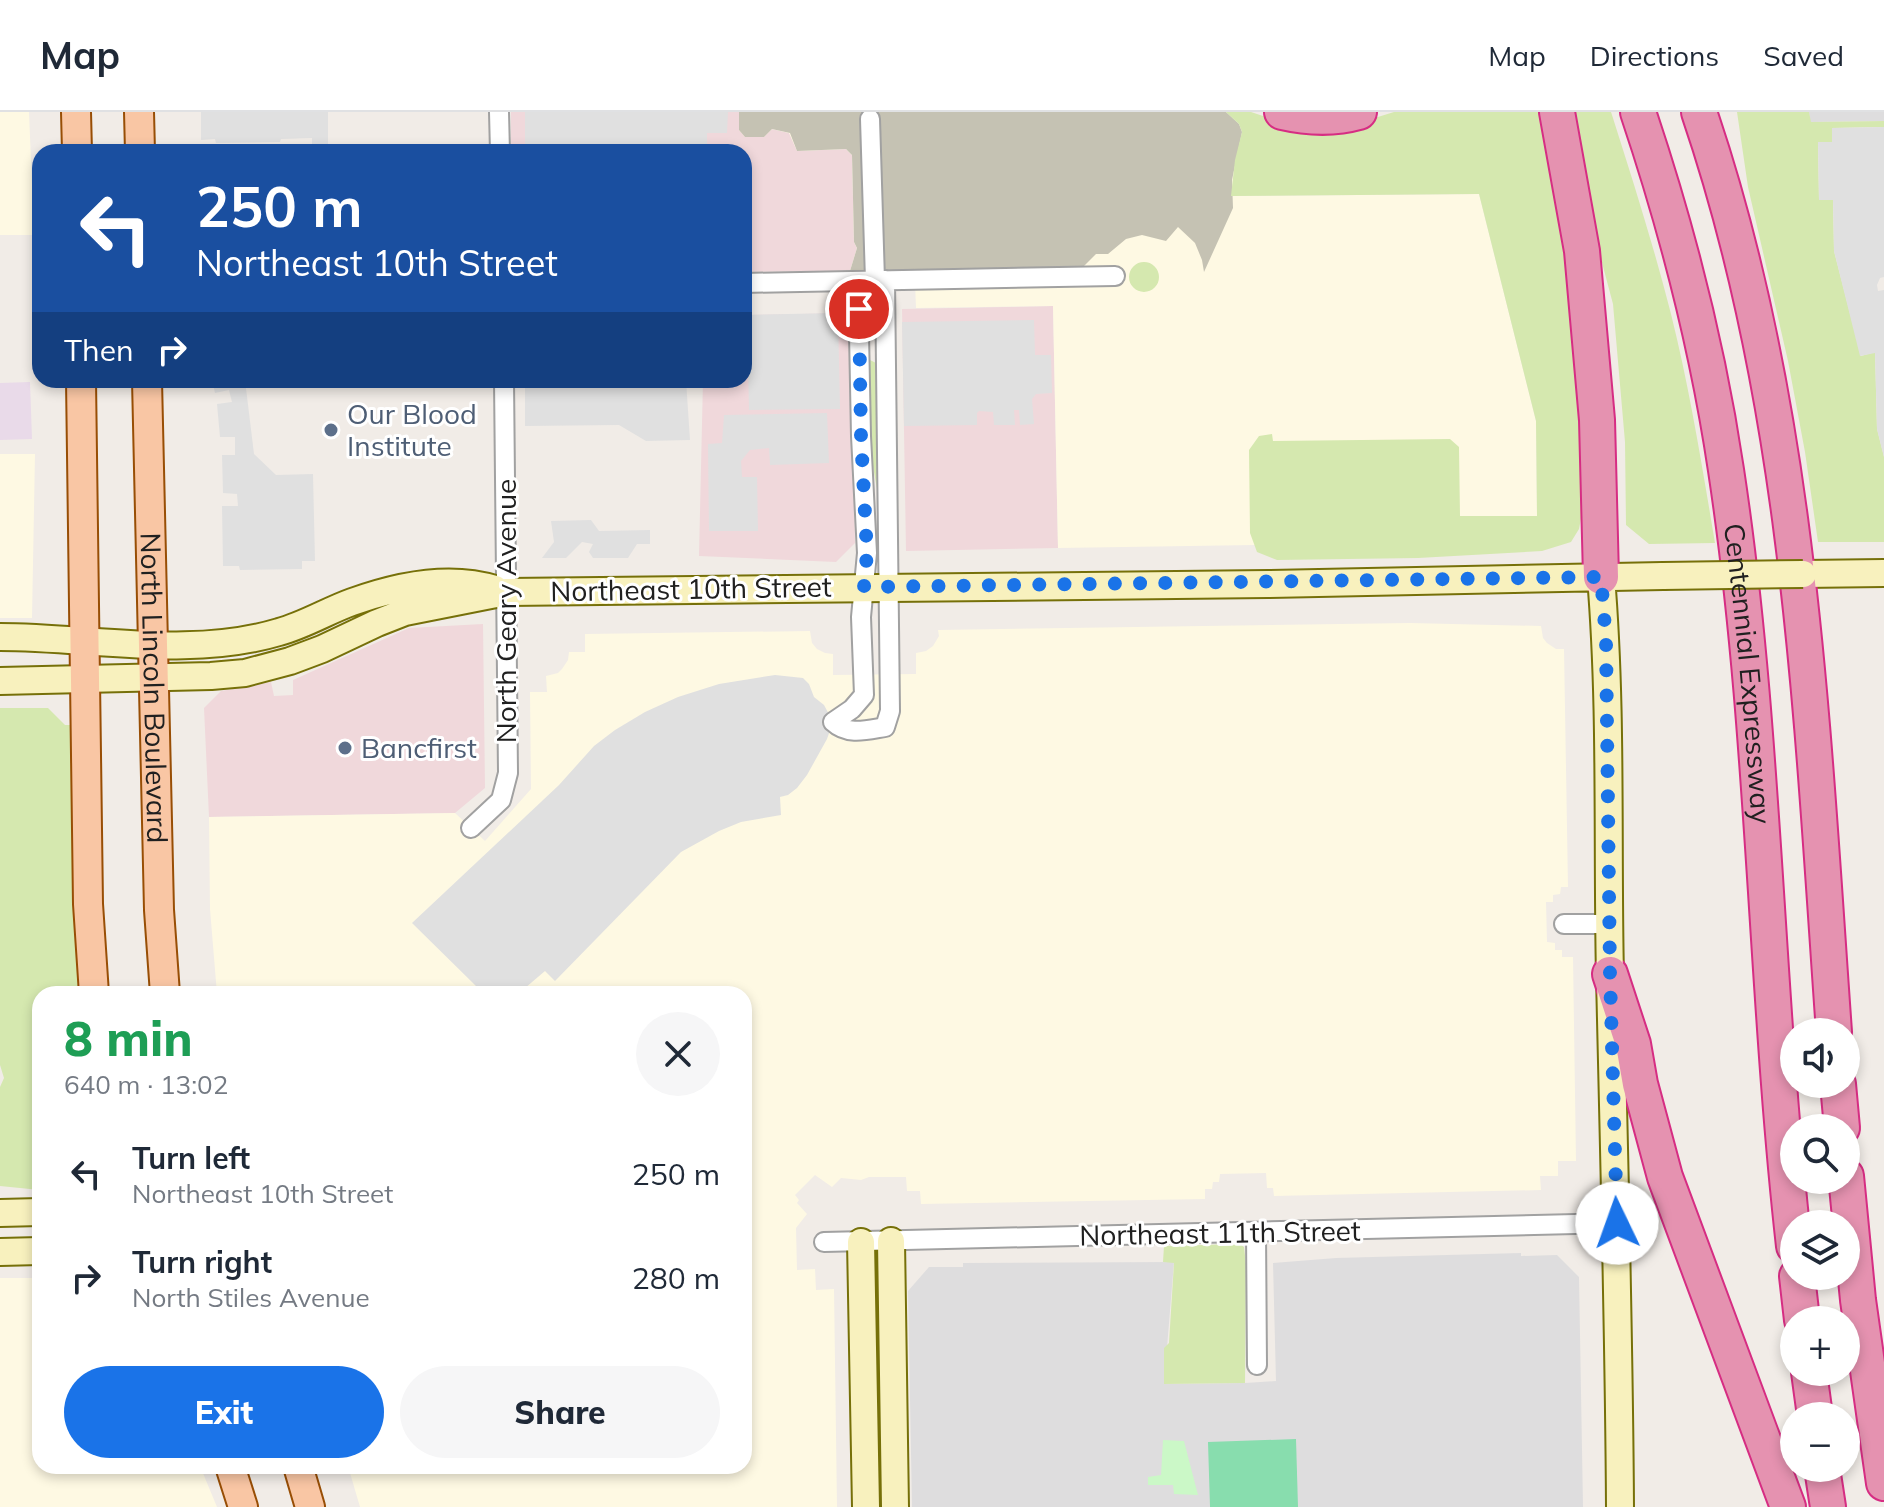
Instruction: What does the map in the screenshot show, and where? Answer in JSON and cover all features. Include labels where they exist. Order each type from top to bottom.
[{"type":"highway","points":[[1282,112],[1325,117],[1359,112]]},
{"type":"highway","points":[[1557,112],[1582,251],[1597,420],[1601,577]]},
{"type":"highway","name":"Centennial Expressway","points":[[1638,112],[1682,259],[1710,385],[1730,498],[1749,669],[1791,1210]]},
{"type":"highway","points":[[1699,112],[1745,270]]},
{"type":"highway","points":[[1718,112],[1745,270],[1766,362],[1791,514],[1808,668],[1833,1018]]},
{"type":"highway","points":[[1610,974],[1633,1044],[1640,1084],[1665,1177],[1788,1507]]},
{"type":"highway","points":[[1848,1194],[1858,1300],[1884,1483]]},
{"type":"highway","points":[[1824,1482],[1828,1507]]},
{"type":"main road","points":[[76,112],[77,144]]},
{"type":"main road","points":[[139,112],[140,144]]},
{"type":"main road","points":[[81,388],[88,904],[93,986]]},
{"type":"main road","name":"North Lincoln Boulevard","points":[[147,388],[158,899],[164,986]]},
{"type":"main road","name":"Northeast 10th Street","points":[[0,681],[245,673],[322,649],[405,612],[506,592],[1876,573]]},
{"type":"main road","points":[[1601,577],[1606,640],[1620,1507]]},
{"type":"main road","name":"Northeast 10th Street","points":[[0,637],[155,644],[230,643],[298,626],[351,603],[413,585],[477,583],[506,592]]},
{"type":"main road","points":[[0,1213],[32,1212]]},
{"type":"main road","points":[[861,1242],[866,1496],[895,1496],[891,1241]]},
{"type":"main road","points":[[0,1252],[32,1251]]},
{"type":"main road","points":[[233,1474],[243,1507]]},
{"type":"main road","points":[[300,1474],[310,1507]]},
{"type":"street","points":[[499,112],[500,144]]},
{"type":"street","points":[[870,119],[873,281],[876,587],[890,711],[885,727],[857,731],[840,729],[833,722],[852,709],[864,695],[861,617],[876,587],[867,553],[861,436],[873,281]]},
{"type":"street","points":[[752,283],[1115,276]]},
{"type":"street","name":"North Geary Avenue","points":[[471,828],[501,800],[507,783],[504,388]]},
{"type":"street","points":[[1564,924],[1611,924]]},
{"type":"street","name":"Northeast 11th Street","points":[[824,1242],[1617,1223]]},
{"type":"street","points":[[1256,1232],[1257,1365]]},
{"type":"shaded area","points":[[0,112],[29,112],[32,235],[0,235]]},
{"type":"shaded area","points":[[201,112],[328,112],[328,144],[312,144],[312,138],[281,139],[280,142],[216,143],[215,139],[201,140]]},
{"type":"shaded area","points":[[511,112],[739,112],[739,130],[771,129],[790,133],[797,151],[846,149],[852,155],[854,242],[857,248],[850,271],[752,272],[752,144],[511,144]]},
{"type":"shaded area","points":[[525,112],[728,112],[727,133],[707,133],[707,144],[525,144]]},
{"type":"shaded area","points":[[739,112],[1226,112],[1241,142],[1235,160],[1232,196],[1479,194],[1536,421],[1537,516],[1257,517],[1255,545],[1058,548],[1053,306],[916,308],[915,282],[903,280],[899,270],[850,271],[857,248],[854,242],[852,155],[846,149],[797,151],[789,133],[772,129],[764,137],[745,137],[739,130]]},
{"type":"shaded area","points":[[739,112],[1226,112],[1239,124],[1242,132],[1232,180],[1233,208],[1204,272],[1195,243],[1178,227],[1166,241],[1142,235],[1126,239],[1108,254],[1096,254],[1077,273],[903,280],[899,270],[850,271],[857,248],[854,242],[852,155],[846,149],[797,151],[790,133],[772,129],[764,137],[745,137],[739,130]]},
{"type":"shaded area","points":[[1809,112],[1884,112],[1884,121],[1810,122]]},
{"type":"shaded area","points":[[1884,127],[1884,277],[1877,285],[1878,291],[1884,290],[1884,457],[1877,429],[1875,353],[1860,356],[1834,251],[1833,200],[1819,200],[1818,142],[1832,142],[1832,128]]},
{"type":"shaded area","points":[[1053,306],[1058,548],[906,551],[902,309]]},
{"type":"shaded area","points":[[838,313],[840,409],[749,410],[752,315]]},
{"type":"shaded area","points":[[851,313],[855,543],[836,562],[699,556],[703,388],[752,388],[752,315]]},
{"type":"shaded area","points":[[1034,320],[1035,355],[1051,355],[1052,393],[1036,394],[1032,399],[1034,424],[1020,425],[1019,410],[1014,410],[1015,425],[994,425],[993,412],[979,411],[977,425],[904,426],[902,322]]},
{"type":"shaded area","points":[[30,382],[32,439],[0,440],[0,383]]},
{"type":"shaded area","points":[[214,388],[246,388],[254,454],[276,475],[313,474],[315,561],[302,561],[302,569],[240,570],[239,566],[223,566],[222,506],[238,506],[237,494],[223,493],[222,455],[235,455],[235,437],[220,437],[217,404],[232,402],[229,390],[215,393]]},
{"type":"shaded area","points":[[525,388],[687,388],[690,440],[646,441],[619,425],[525,426]]},
{"type":"shaded area","points":[[827,413],[829,463],[770,465],[769,448],[750,450],[741,461],[742,477],[757,477],[758,531],[709,531],[708,444],[722,443],[724,415]]},
{"type":"shaded area","points":[[0,454],[35,454],[32,618],[0,618]]},
{"type":"shaded area","points":[[591,520],[599,531],[650,530],[650,544],[637,544],[628,558],[593,558],[589,552],[593,544],[582,542],[566,558],[542,558],[554,542],[551,521]]},
{"type":"shaded area","points":[[1410,623],[1541,626],[1547,643],[1556,649],[1564,649],[1568,887],[1561,887],[1560,894],[1553,895],[1553,902],[1546,902],[1547,942],[1555,943],[1555,950],[1562,950],[1562,957],[1573,957],[1576,1161],[1558,1161],[1558,1176],[1540,1176],[1541,1190],[1274,1196],[1273,1188],[1267,1188],[1266,1173],[1220,1174],[1219,1182],[1213,1182],[1212,1189],[1205,1189],[1205,1199],[921,1204],[920,1191],[907,1191],[906,1177],[841,1178],[832,1187],[815,1175],[795,1195],[799,1200],[797,1203],[807,1214],[796,1228],[797,1270],[815,1269],[816,1290],[834,1289],[837,1507],[360,1507],[350,1474],[752,1474],[752,986],[216,986],[210,909],[209,817],[455,813],[485,841],[531,789],[530,692],[547,692],[546,676],[562,669],[569,652],[585,652],[585,634],[810,631],[812,643],[817,649],[833,654],[833,675],[916,674],[916,653],[933,646],[939,636],[938,630]]},
{"type":"shaded area","name":"Bancfirst","points":[[483,624],[485,788],[455,813],[209,817],[204,708],[221,691],[271,682],[274,696],[293,695],[293,680],[409,628]]},
{"type":"shaded area","points":[[775,675],[803,678],[833,722],[807,775],[797,788],[780,797],[781,815],[741,822],[681,852],[555,981],[545,971],[527,986],[476,986],[412,923],[559,785],[594,746],[645,712],[719,684]]},
{"type":"shaded area","points":[[1521,1253],[1521,1256],[1557,1255],[1579,1277],[1583,1507],[912,1507],[908,1291],[929,1267],[963,1267],[963,1263],[1174,1262],[1164,1384],[1245,1383],[1276,1381],[1273,1263],[1336,1258]]},
{"type":"shaded area","points":[[0,1278],[32,1278],[32,1474],[203,1474],[217,1507],[0,1507]]},
{"type":"green space","points":[[1226,112],[1251,112],[1281,122],[1352,125],[1394,112],[1547,112],[1564,203],[1579,411],[1582,513],[1579,529],[1571,542],[1542,551],[1418,558],[1277,560],[1257,552],[1250,533],[1249,450],[1259,436],[1272,434],[1273,441],[1450,439],[1459,447],[1460,516],[1537,516],[1536,421],[1479,194],[1231,196],[1242,132],[1239,124]]},
{"type":"green space","points":[[1566,112],[1611,112],[1671,314],[1690,400],[1715,543],[1649,544],[1626,525],[1625,442],[1613,304],[1575,161]]},
{"type":"green space","points":[[1737,112],[1809,112],[1811,122],[1884,121],[1884,127],[1832,128],[1832,142],[1818,143],[1819,200],[1833,200],[1834,251],[1861,356],[1875,352],[1877,429],[1884,457],[1884,542],[1818,542],[1788,361],[1748,187]]},
{"type":"green space","points":[[1144,262],[1155,266],[1159,277],[1155,288],[1144,292],[1133,288],[1129,277],[1133,266]]},
{"type":"green space","points":[[870,360],[876,363],[877,489],[868,438],[867,363]]},
{"type":"green space","points":[[0,708],[48,708],[65,725],[73,725],[82,986],[32,986],[32,1189],[0,1186],[0,1087],[4,1078],[0,1065]]},
{"type":"green space","points":[[1240,1244],[1244,1247],[1246,1264],[1245,1383],[1164,1384],[1164,1348],[1169,1343],[1174,1263],[1163,1262],[1164,1246]]},
{"type":"green space","points":[[873,1262],[878,1268],[882,1461],[879,1465],[876,1465]]},
{"type":"green space","points":[[1296,1439],[1298,1507],[1210,1507],[1208,1442]]},
{"type":"green space","points":[[1163,1440],[1184,1441],[1198,1495],[1174,1494],[1173,1485],[1148,1485],[1148,1477],[1161,1475]]},
{"type":"place","name":"Our Blood Institute","points":[[331,430]]},
{"type":"place","name":"Bancfirst","points":[[345,748]]},
{"type":"route","points":[[859,309],[867,553],[864,587],[1268,584],[1601,577],[1606,640],[1617,1223]]}]
